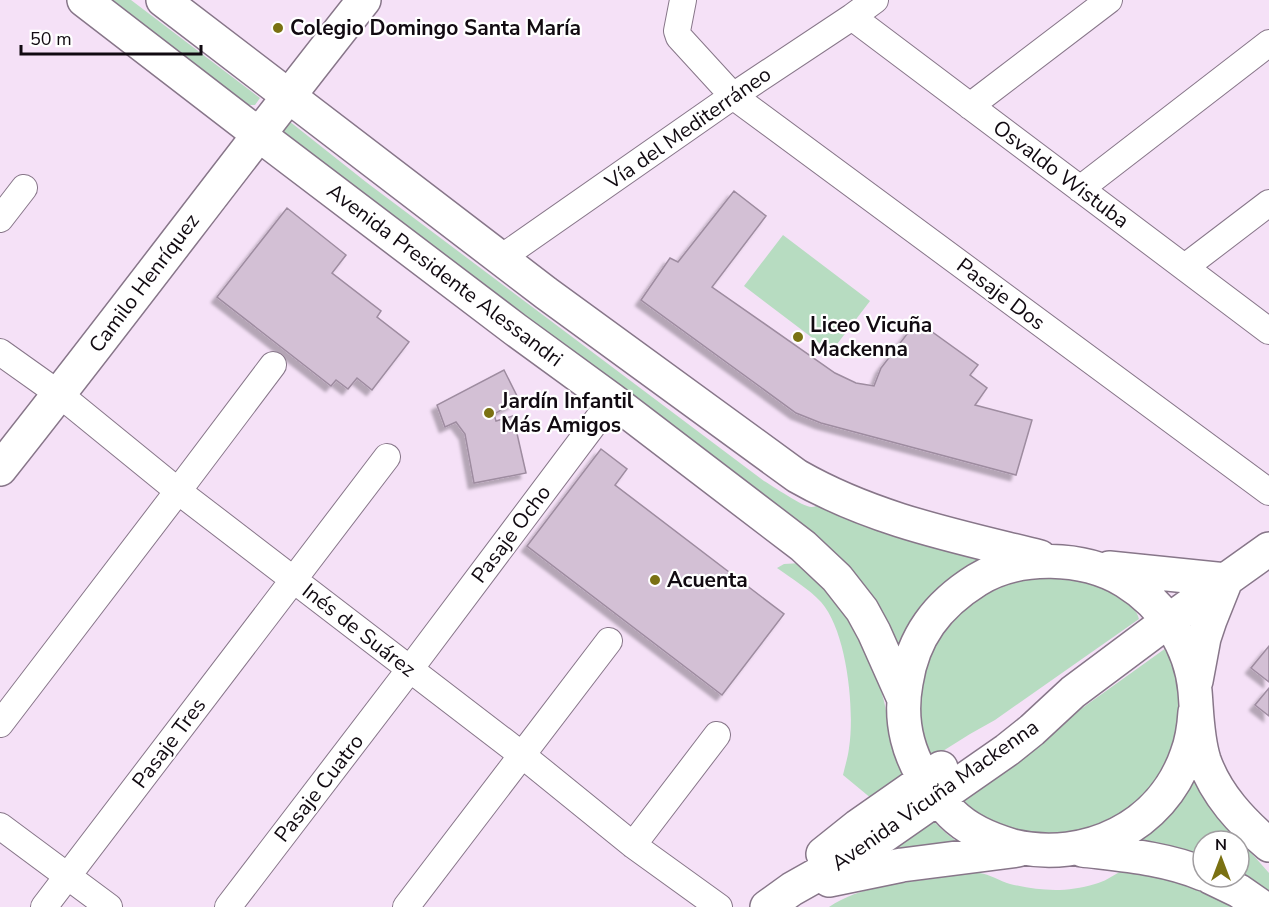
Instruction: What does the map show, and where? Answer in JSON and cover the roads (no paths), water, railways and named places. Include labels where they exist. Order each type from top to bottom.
[{"type":"main road","name":"Avenida Presidente Alessandri","points":[[84,0],[803,546],[849,593],[870,625],[903,698]]},
{"type":"main road","name":"Avenida Presidente Alessandri","points":[[163,0],[501,258],[777,462],[811,483],[860,507],[909,524],[1054,561],[1089,566],[1127,582],[1149,600],[1168,621],[1184,648],[1191,669],[1203,755],[1207,768],[1239,817],[1269,845]]},
{"type":"main road","name":"Camilo Henríquez","points":[[0,469],[364,0]]},
{"type":"main road","name":"Avenida Vicuña Mackenna","points":[[779,898],[872,844],[931,788],[1007,750],[1073,692],[1269,549]]},
{"type":"main road","name":"Avenida Presidente Alessandri","points":[[1054,561],[1014,564],[985,575],[959,591],[937,613],[920,639],[908,667],[903,698],[907,742],[915,763],[931,788],[953,815],[974,831],[1003,843],[1029,849],[1072,849],[1127,855],[1174,863],[1191,869]]},
{"type":"main road","points":[[1089,566],[1226,580],[1204,638],[1195,701]]},
{"type":"main road","name":"Avenida Presidente Alessandri","points":[[1072,849],[1113,837],[1141,818],[1165,795],[1187,756],[1193,734],[1195,701]]},
{"type":"main road","points":[[779,898],[888,868],[1029,849]]},
{"type":"main road","points":[[1235,889],[1262,907]]},
{"type":"street","name":"Pasaje Dos","points":[[683,0],[677,31],[679,37],[733,96],[1269,492]]},
{"type":"street","name":"Vía del Mediterráneo","points":[[501,258],[875,0]]},
{"type":"street","points":[[970,106],[1109,0]]},
{"type":"street","name":"Osvaldo Wistuba","points":[[852,17],[1269,330]]},
{"type":"street","points":[[1080,189],[1269,43]]},
{"type":"street","points":[[0,219],[24,188]]},
{"type":"street","points":[[1185,267],[1269,203]]},
{"type":"street","name":"Inés de Suárez","points":[[0,352],[59,394],[178,491],[522,755],[633,845],[719,907]]},
{"type":"street","points":[[0,724],[273,365]]},
{"type":"street","name":"Pasaje Ocho","points":[[410,669],[612,400]]},
{"type":"street","name":"Pasaje Tres","points":[[44,907],[387,457]]},
{"type":"street","points":[[417,903],[522,755],[609,641]]},
{"type":"street","name":"Pasaje Cuatro","points":[[228,907],[410,669]]},
{"type":"street","points":[[633,845],[717,735]]},
{"type":"street","points":[[0,826],[109,907]]},
{"type":"place","name":"Colegio Domingo Santa María","points":[[278,28]]},
{"type":"place","name":"Liceo Vicuña Mackenna","points":[[798,337]]},
{"type":"place","name":"Jardín Infantil Más Amigos","points":[[489,413]]},
{"type":"place","name":"Acuenta","points":[[655,580]]}]
